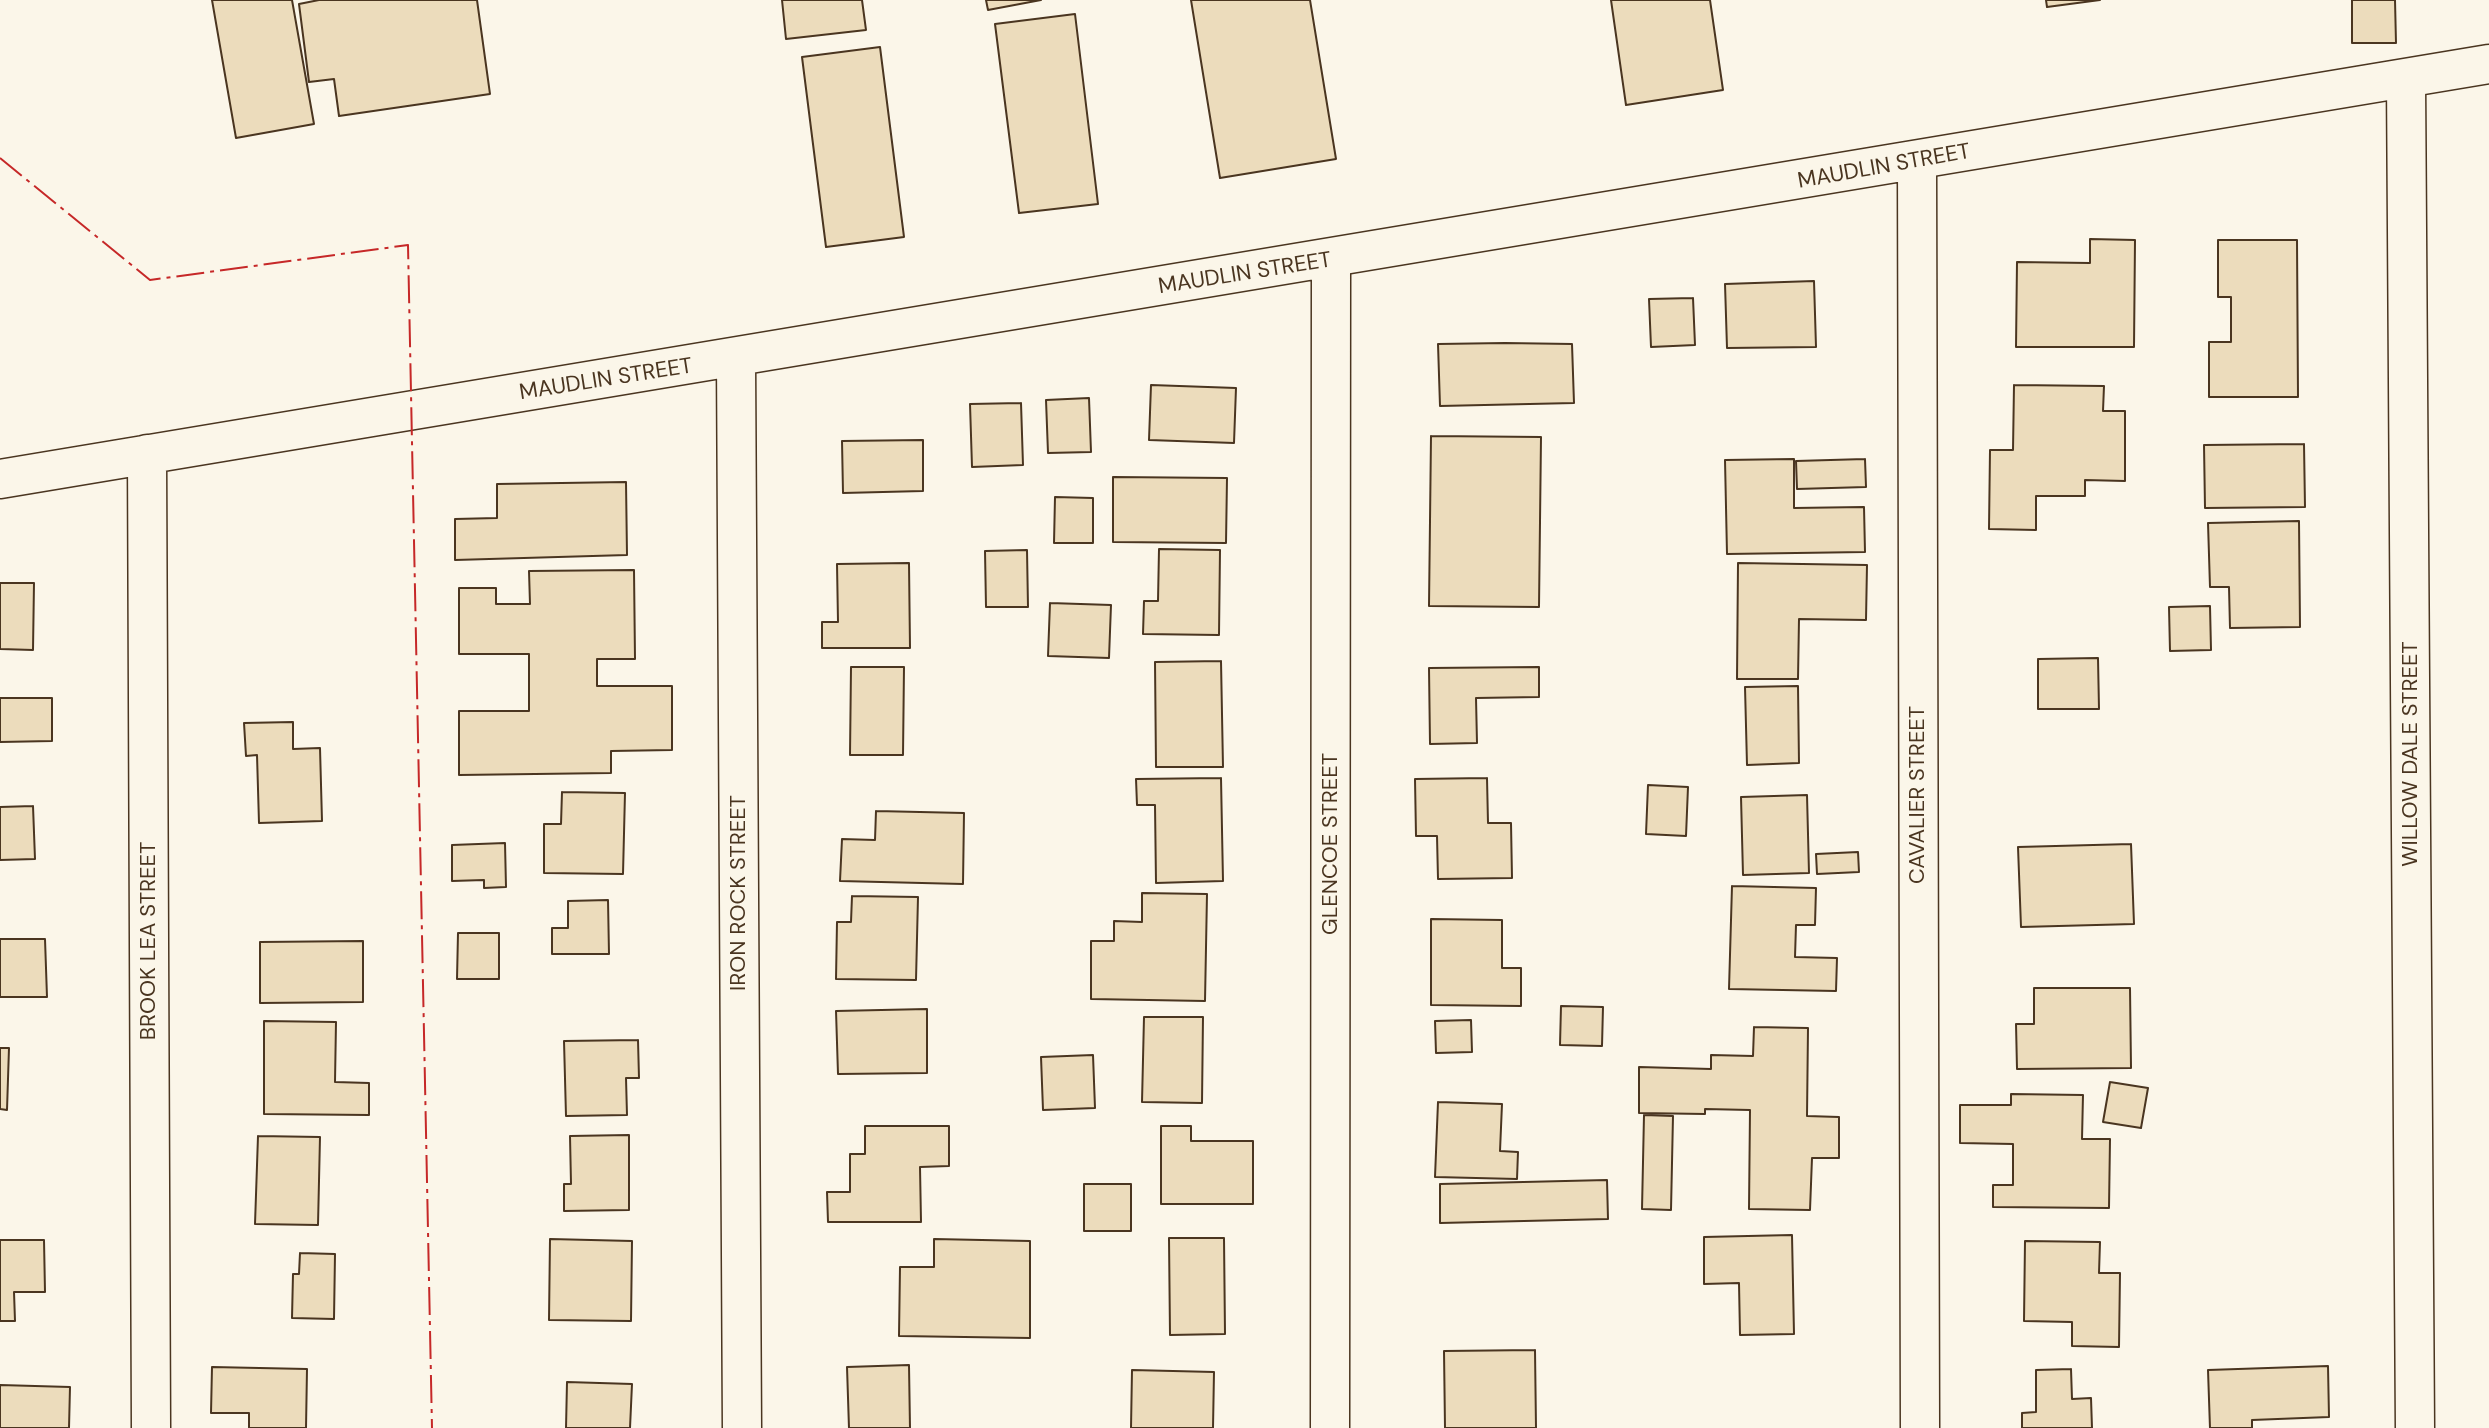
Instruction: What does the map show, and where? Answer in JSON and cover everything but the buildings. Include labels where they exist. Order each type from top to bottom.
[{"type":"street","name":"MAUDLIN STREET","points":[[0,479],[1331,260],[2489,64]]},
{"type":"street","name":"WILLOW DALE STREET","points":[[2406,80],[2415,1428]]},
{"type":"street","name":"CAVALIER STREET","points":[[1917,161],[1920,1428]]},
{"type":"street","name":"GLENCOE STREET","points":[[1330,1428],[1331,260]]},
{"type":"street","name":"IRON ROCK STREET","points":[[736,359],[742,1428]]},
{"type":"street","name":"BROOK LEA STREET","points":[[147,454],[151,1428]]},
{"type":"power","points":[[0,158],[150,280],[408,245],[432,1428]]}]
